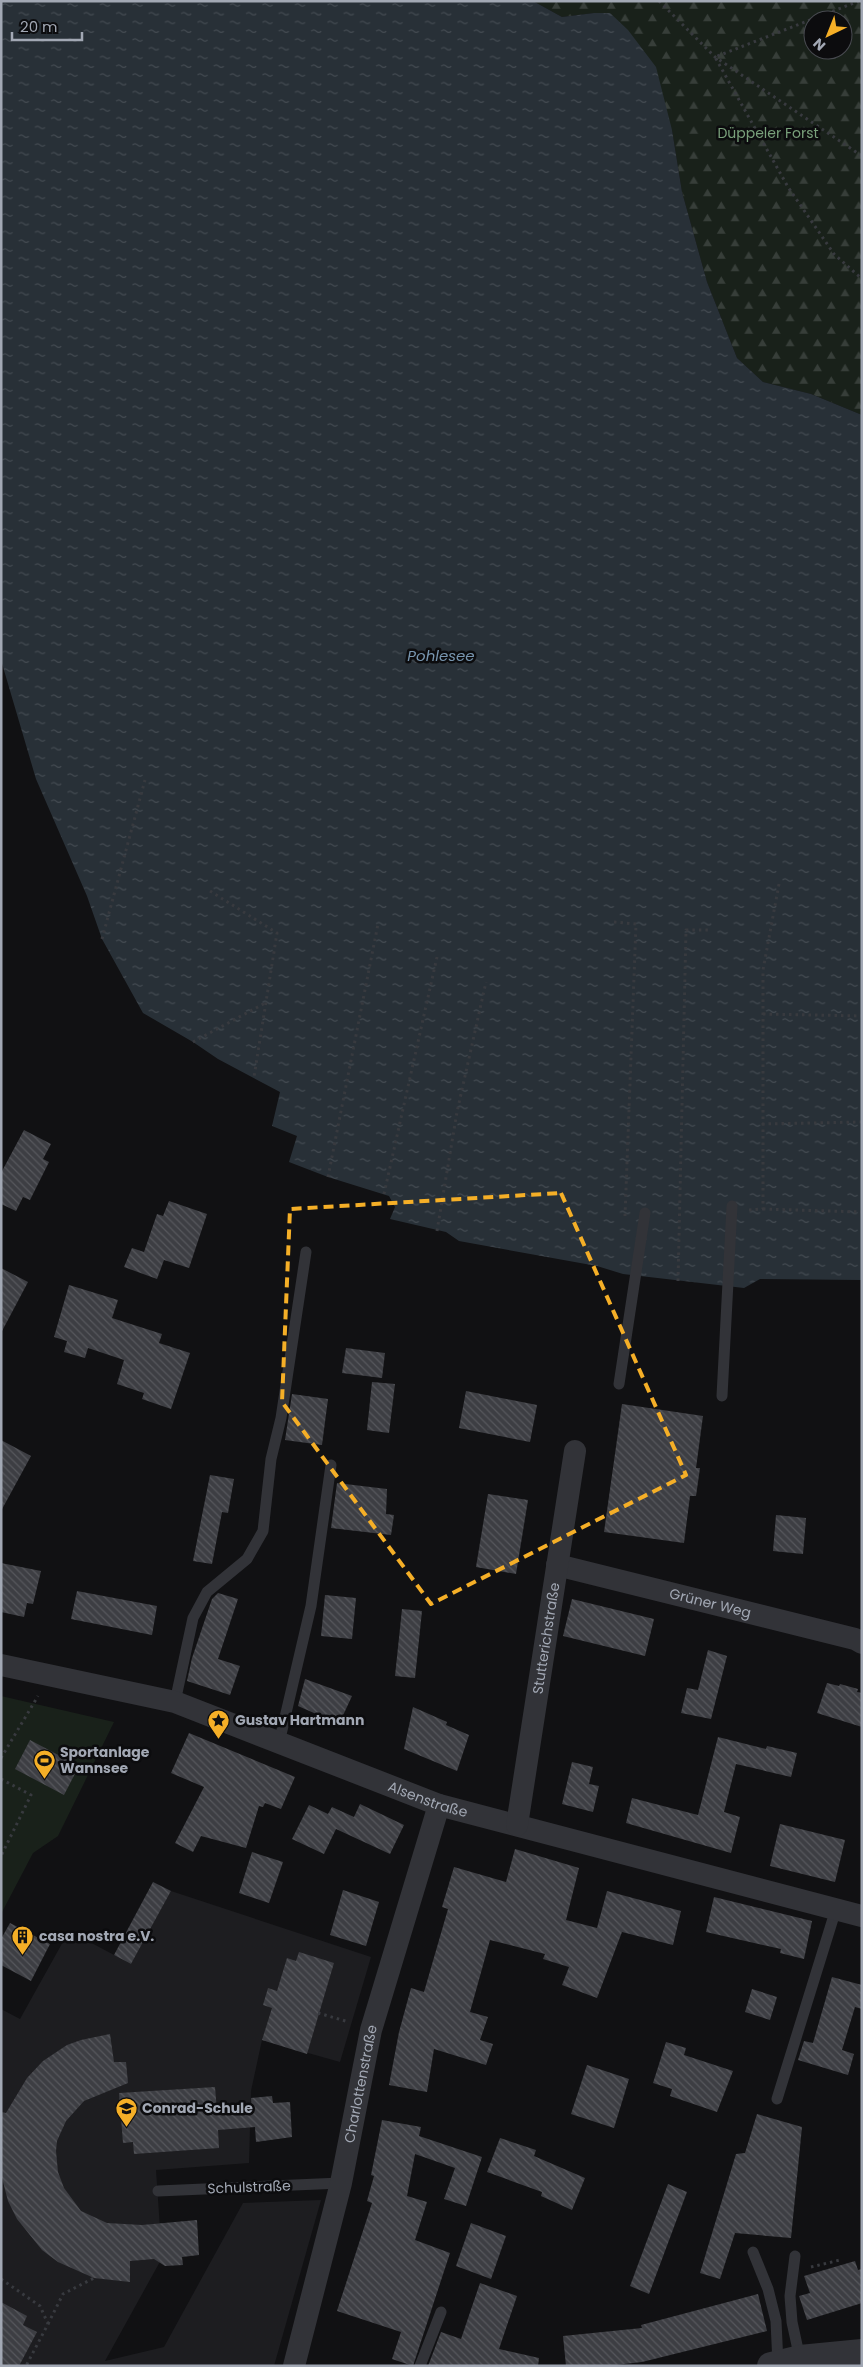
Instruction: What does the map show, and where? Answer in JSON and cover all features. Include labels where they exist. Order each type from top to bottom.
[{"type":"street","name":"Stutterichstraße","points":[[517,1825],[574,1451]]},
{"type":"street","name":"Grüner Weg","points":[[557,1565],[855,1639],[862,1643]]},
{"type":"street","name":"Alsenstraße","points":[[1,1665],[175,1702],[439,1804],[862,1916]]},
{"type":"street","name":"Charlottenstraße","points":[[294,2366],[341,2183],[371,2030],[439,1804]]},
{"type":"street","points":[[783,2363],[862,2353]]},
{"type":"lane","points":[[722,1396],[732,1206]]},
{"type":"lane","points":[[619,1384],[645,1212]]},
{"type":"lane","points":[[175,1702],[193,1618],[197,1608],[207,1592],[247,1559],[263,1531],[271,1459],[281,1418],[306,1252]]},
{"type":"lane","points":[[279,1743],[311,1606],[331,1465]]},
{"type":"lane","points":[[777,2099],[836,1909]]},
{"type":"lane","name":"Schulstraße","points":[[158,2191],[341,2183]]},
{"type":"lane","points":[[753,2252],[768,2289],[783,2363]]},
{"type":"lane","points":[[783,2363],[792,2322],[790,2296],[795,2256]]},
{"type":"lane","points":[[420,2366],[441,2312]]},
{"type":"path","points":[[659,1],[715,57],[862,156]]},
{"type":"path","points":[[715,57],[858,1]]},
{"type":"path","points":[[715,57],[788,187],[834,254],[862,280]]},
{"type":"path","points":[[102,939],[145,780]]},
{"type":"path","points":[[763,1210],[763,970],[779,884]]},
{"type":"path","points":[[210,892],[277,933],[268,1002],[254,1077]]},
{"type":"path","points":[[614,922],[636,924],[625,1224]]},
{"type":"path","points":[[328,1177],[378,924]]},
{"type":"path","points":[[678,1281],[686,930],[711,930]]},
{"type":"path","points":[[384,1194],[437,957]]},
{"type":"path","points":[[437,1230],[458,1112],[486,982]]},
{"type":"path","points":[[193,1042],[268,1002]]},
{"type":"path","points":[[763,1014],[862,1016]]},
{"type":"path","points":[[762,1124],[861,1122]]},
{"type":"path","points":[[748,1220],[748,1210],[862,1212]]},
{"type":"path","points":[[1,1758],[35,1704],[46,1675]]},
{"type":"path","points":[[1,1779],[31,1795],[1,1856]]},
{"type":"path","points":[[318,2012],[371,2030]]},
{"type":"path","points":[[794,2272],[840,2260]]},
{"type":"path","points":[[26,2366],[63,2294],[94,2278]]},
{"type":"path","points":[[1,2279],[40,2306],[48,2324]]},
{"type":"highlighted area","points":[[561,1193],[686,1475],[431,1604],[282,1402],[290,1209]]},
{"type":"shaded area","name":"Conrad-Schule","points":[[171,1891],[371,1957],[340,2062],[262,2040],[251,2091],[249,2163],[156,2170],[162,2258],[105,2361],[164,2347],[243,2203],[321,2200],[274,2366],[1,2366],[1,2009],[20,2019],[69,1931],[131,1964]]},
{"type":"green space","name":"Düppeler Forst","points":[[533,1],[862,1],[862,415],[811,394],[763,382],[737,358],[707,282],[682,192],[672,130],[594,13],[562,17]]},
{"type":"green space","name":"Sportanlage Wannsee","points":[[1,1696],[114,1722],[58,1836],[33,1853],[1,1914]]},
{"type":"water","name":"Pohlesee","points":[[1,1],[533,1],[562,17],[610,13],[628,30],[656,67],[672,130],[682,192],[707,282],[737,358],[763,382],[811,394],[862,415],[862,1280],[760,1279],[744,1288],[623,1274],[597,1266],[459,1241],[446,1232],[390,1219],[395,1207],[389,1196],[328,1177],[289,1162],[297,1136],[272,1126],[280,1092],[218,1059],[143,1013],[102,939],[87,896],[36,779],[1,660]]},
{"type":"building","points":[[24,1130],[51,1144],[43,1159],[49,1162],[30,1200],[23,1197],[16,1211],[1,1204],[1,1173]]},
{"type":"building","points":[[169,1201],[207,1214],[189,1268],[164,1260],[157,1279],[124,1267],[132,1248],[144,1252],[157,1214],[163,1216]]},
{"type":"building","points":[[1,1268],[28,1282],[1,1333]]},
{"type":"building","points":[[69,1285],[118,1300],[112,1318],[162,1334],[159,1343],[190,1353],[171,1409],[142,1399],[144,1393],[117,1384],[124,1360],[88,1348],[85,1358],[64,1352],[67,1341],[54,1337]]},
{"type":"building","points":[[346,1348],[385,1353],[382,1378],[342,1373]]},
{"type":"building","points":[[372,1382],[395,1384],[389,1433],[367,1430]]},
{"type":"building","points":[[466,1391],[537,1405],[530,1442],[459,1428]]},
{"type":"building","points":[[292,1394],[328,1399],[322,1445],[285,1440]]},
{"type":"building","points":[[622,1404],[703,1416],[696,1468],[700,1468],[696,1496],[690,1496],[684,1543],[604,1532]]},
{"type":"building","points":[[1,1440],[31,1456],[1,1511]]},
{"type":"building","points":[[210,1475],[234,1479],[228,1513],[222,1512],[212,1564],[193,1561]]},
{"type":"building","points":[[337,1483],[387,1489],[386,1514],[394,1515],[391,1535],[331,1528]]},
{"type":"building","points":[[488,1494],[528,1500],[516,1574],[476,1567]]},
{"type":"building","points":[[776,1515],[806,1518],[803,1554],[773,1551]]},
{"type":"building","points":[[1,1563],[41,1571],[33,1604],[27,1603],[24,1617],[1,1612]]},
{"type":"building","points":[[77,1591],[157,1606],[152,1635],[71,1619]]},
{"type":"building","points":[[218,1593],[238,1599],[218,1659],[240,1666],[230,1695],[187,1681],[192,1658],[212,1599]]},
{"type":"building","points":[[325,1595],[356,1598],[352,1639],[321,1636]]},
{"type":"building","points":[[572,1599],[654,1619],[645,1656],[563,1636]]},
{"type":"building","points":[[402,1609],[422,1611],[415,1678],[395,1676]]},
{"type":"building","points":[[708,1650],[727,1656],[711,1719],[681,1713],[687,1688],[698,1690]]},
{"type":"building","points":[[305,1679],[352,1696],[339,1724],[298,1706]]},
{"type":"building","points":[[827,1683],[858,1689],[857,1692],[862,1693],[862,1727],[817,1713]]},
{"type":"building","points":[[413,1707],[447,1722],[446,1725],[469,1735],[457,1771],[404,1749]]},
{"type":"building","points":[[189,1733],[295,1777],[281,1809],[265,1803],[263,1807],[259,1806],[246,1848],[201,1836],[193,1852],[175,1843],[204,1787],[171,1773]]},
{"type":"building","points":[[718,1737],[766,1749],[767,1746],[797,1753],[791,1777],[736,1764],[724,1812],[740,1817],[731,1853],[626,1823],[632,1798],[698,1815]]},
{"type":"building","points":[[30,1740],[79,1766],[64,1795],[15,1769]]},
{"type":"building","points":[[572,1762],[593,1767],[589,1784],[599,1786],[593,1812],[562,1804]]},
{"type":"building","points":[[360,1804],[404,1825],[390,1854],[336,1829],[324,1854],[292,1839],[309,1805],[328,1814],[332,1807],[354,1817]]},
{"type":"building","points":[[780,1824],[845,1840],[835,1882],[770,1866]]},
{"type":"building","points":[[515,1849],[579,1868],[566,1920],[597,1928],[607,1891],[681,1911],[673,1945],[622,1932],[597,1998],[562,1985],[569,1967],[543,1959],[545,1954],[490,1940],[470,2012],[488,2017],[480,2040],[493,2044],[486,2065],[434,2049],[427,2092],[389,2085],[399,2032],[411,1988],[424,1992],[448,1909],[442,1907],[454,1867],[506,1882]]},
{"type":"building","points":[[252,1852],[283,1862],[269,1903],[239,1893]]},
{"type":"building","points":[[153,1882],[171,1891],[131,1964],[114,1955]]},
{"type":"building","points":[[343,1890],[379,1902],[366,1946],[330,1935]]},
{"type":"building","points":[[714,1897],[812,1921],[804,1959],[780,1953],[781,1949],[706,1932]]},
{"type":"building","name":"casa nostra e.V.","points":[[10,1923],[50,1944],[31,1981],[1,1965],[1,1939]]},
{"type":"building","points":[[299,1952],[334,1963],[307,2054],[262,2040],[272,2008],[263,2005],[268,1988],[277,1991],[287,1958],[296,1961]]},
{"type":"building","points":[[832,1977],[862,1985],[862,2009],[855,2007],[842,2050],[854,2054],[848,2075],[798,2060],[804,2041],[813,2043]]},
{"type":"building","points":[[752,1989],[777,1997],[770,2020],[745,2012]]},
{"type":"building","points":[[110,2034],[114,2062],[126,2062],[128,2083],[84,2101],[66,2121],[57,2141],[56,2151],[58,2172],[64,2188],[81,2211],[107,2223],[142,2225],[197,2220],[199,2255],[182,2257],[183,2265],[165,2266],[154,2259],[130,2261],[130,2282],[94,2278],[58,2262],[42,2250],[17,2219],[8,2201],[1,2174],[1,2112],[6,2113],[27,2078],[43,2061],[67,2045]]},
{"type":"building","points":[[666,2042],[686,2048],[684,2055],[733,2071],[717,2112],[670,2096],[672,2089],[653,2083]]},
{"type":"building","points":[[587,2065],[629,2079],[614,2128],[571,2114]]},
{"type":"building","points":[[215,2087],[217,2111],[252,2113],[251,2098],[272,2096],[273,2103],[290,2102],[292,2137],[256,2142],[255,2127],[218,2130],[219,2148],[134,2154],[133,2142],[123,2143],[119,2093]]},
{"type":"building","points":[[757,2114],[802,2127],[791,2238],[735,2233],[720,2279],[700,2273],[736,2154],[745,2153]]},
{"type":"building","points":[[382,2120],[421,2127],[419,2136],[482,2157],[466,2206],[444,2199],[455,2168],[415,2154],[407,2196],[427,2202],[415,2240],[450,2253],[413,2366],[392,2359],[401,2332],[337,2311],[372,2203],[367,2201],[374,2176],[371,2175]]},
{"type":"building","points":[[500,2138],[536,2150],[534,2156],[585,2178],[572,2210],[541,2196],[542,2192],[487,2172]]},
{"type":"building","points":[[668,2184],[687,2192],[649,2294],[630,2286]]},
{"type":"building","points":[[471,2223],[506,2236],[491,2279],[456,2266]]},
{"type":"building","points":[[855,2261],[858,2270],[862,2269],[862,2303],[807,2320],[799,2296],[810,2293],[804,2276]]},
{"type":"building","points":[[480,2283],[517,2296],[499,2349],[539,2358],[538,2366],[428,2366],[441,2332],[461,2339]]},
{"type":"building","points":[[758,2294],[767,2331],[642,2362],[606,2366],[566,2366],[563,2336],[642,2328],[641,2325]]},
{"type":"building","points":[[1,2302],[27,2316],[23,2325],[37,2332],[19,2366],[1,2366]]},
{"type":"place","name":"Gustav Hartmann","points":[[219,1739]]},
{"type":"place","name":"Sportanlage Wannsee","points":[[44,1779]]},
{"type":"place","name":"casa nostra e.V.","points":[[23,1955]]},
{"type":"place","name":"Conrad-Schule","points":[[126,2127]]}]
